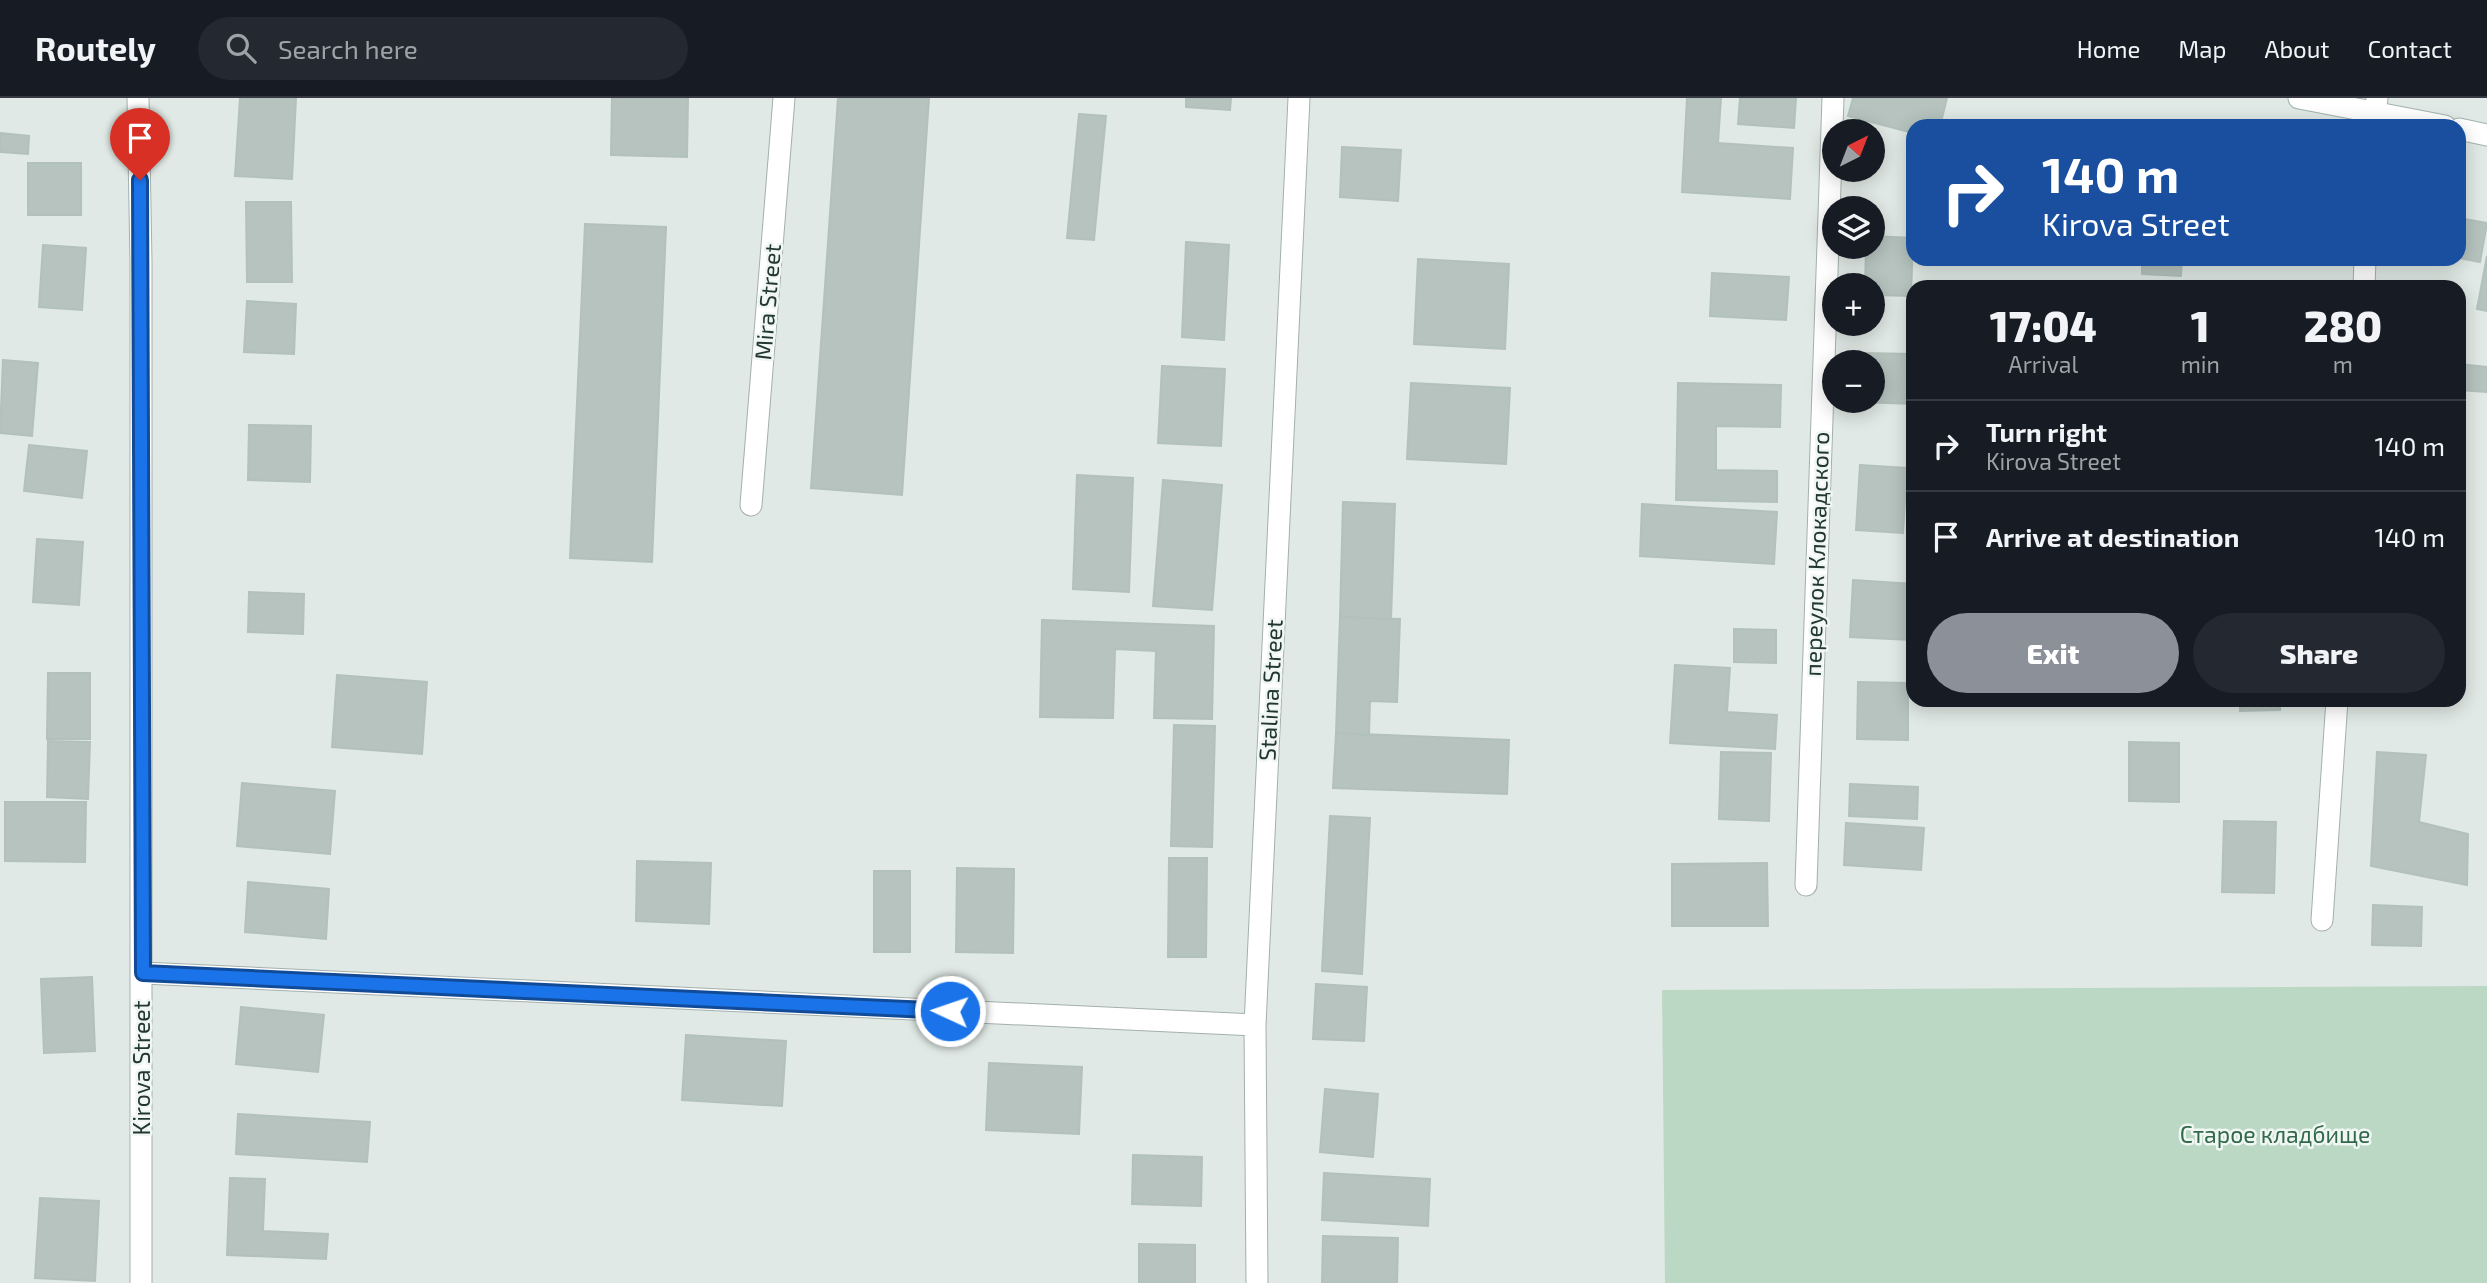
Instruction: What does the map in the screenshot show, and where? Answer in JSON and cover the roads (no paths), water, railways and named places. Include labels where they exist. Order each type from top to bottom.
[{"type":"street","name":"Kirova Street","points":[[138,98],[142,276],[141,1283]]},
{"type":"street","name":"Mira Street","points":[[751,505],[784,98]]},
{"type":"street","name":"Stalina Street","points":[[1257,1283],[1255,1025],[1299,98]]},
{"type":"street","name":"переулок Клокадского","points":[[1806,885],[1833,98]]},
{"type":"street","points":[[2299,98],[2410,119]]},
{"type":"street","points":[[2466,130],[2487,135]]},
{"type":"street","points":[[2322,920],[2337,707]]},
{"type":"street","points":[[143,973],[1255,1025]]},
{"type":"park label","name":"Старое кладбище","points":[[2275,1135]]}]
